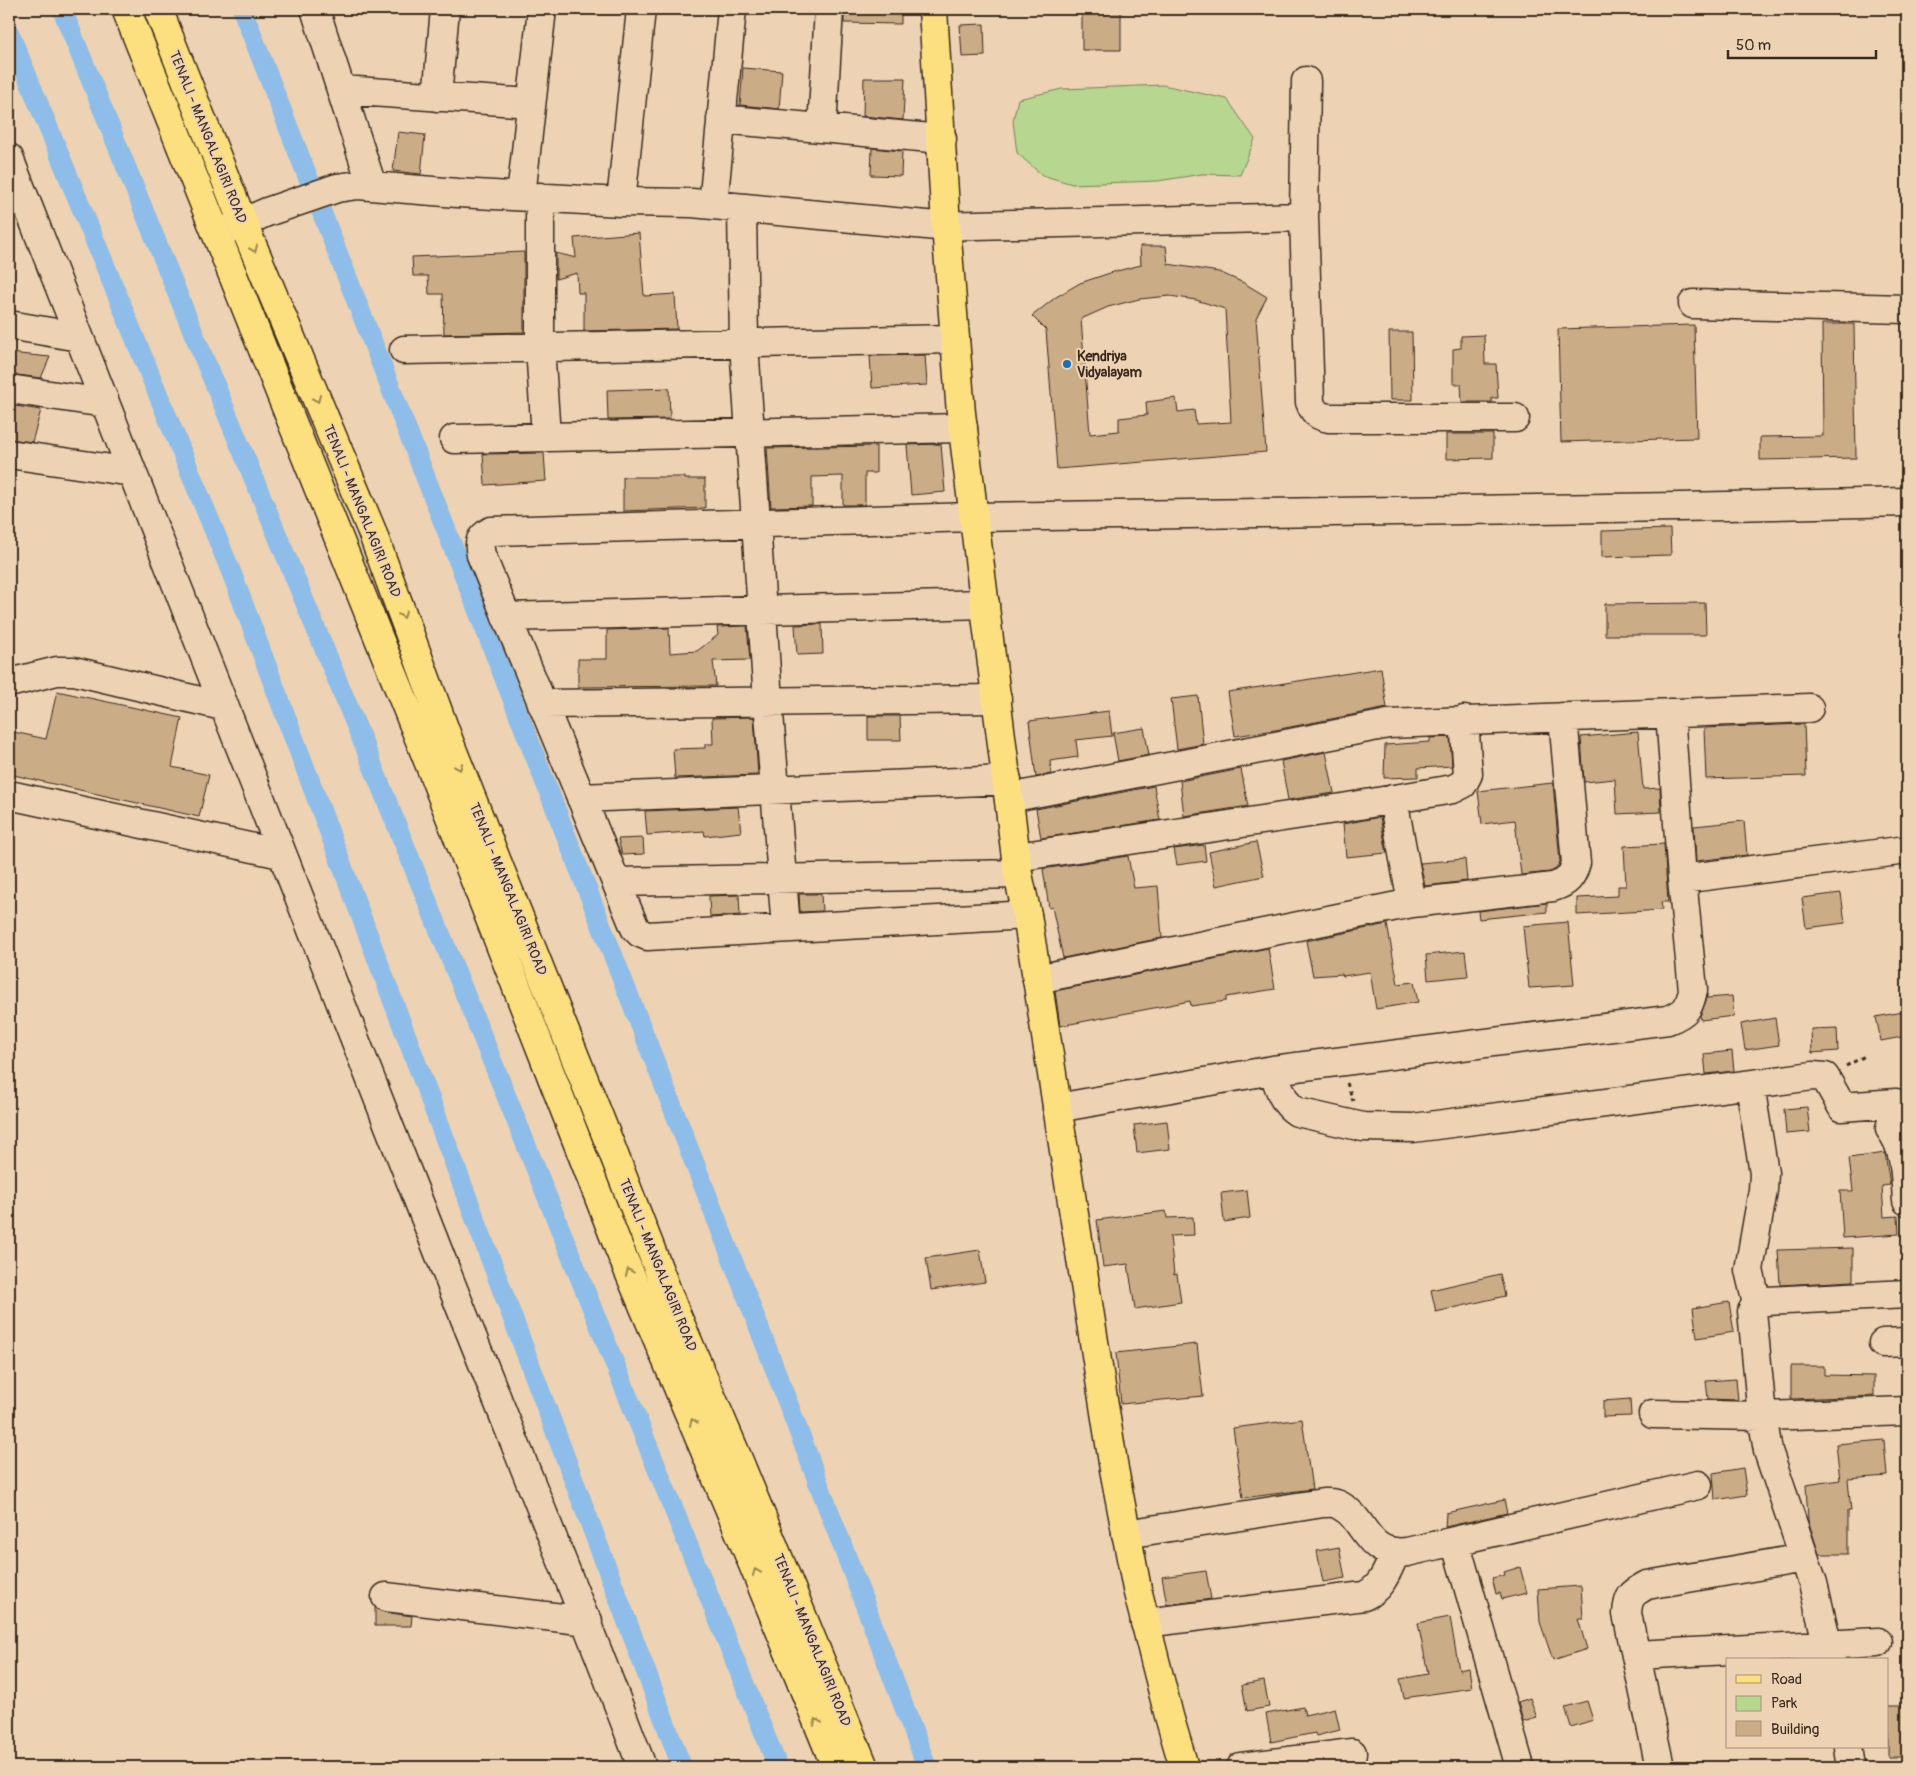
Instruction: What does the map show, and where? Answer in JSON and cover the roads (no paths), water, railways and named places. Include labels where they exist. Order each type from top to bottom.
[{"type":"main road","points":[[126,9],[422,744],[618,1246],[747,1550],[836,1767]]},
{"type":"main road","name":"TENALI - MANGALAGIRI ROAD","points":[[158,9],[255,218],[450,744],[674,1309],[738,1459],[864,1767]]},
{"type":"main road","points":[[933,9],[946,226],[963,428],[1018,866],[1114,1469],[1145,1623],[1184,1767]]},
{"type":"street","points":[[315,9],[372,186]]},
{"type":"street","points":[[438,97],[445,9]]},
{"type":"street","points":[[542,9],[531,103],[530,197],[546,436]]},
{"type":"street","points":[[621,202],[641,9]]},
{"type":"street","points":[[713,205],[732,9]]},
{"type":"street","points":[[822,128],[829,9]]},
{"type":"street","points":[[1306,81],[1304,216],[1310,402],[1313,410],[1319,416],[1329,418],[1515,418]]},
{"type":"street","points":[[342,90],[531,103]]},
{"type":"street","points":[[721,120],[942,139]]},
{"type":"street","points":[[9,158],[222,706],[448,1276],[588,1621],[642,1767]]},
{"type":"street","points":[[217,234],[337,188],[351,185],[530,197],[713,205],[946,226],[1304,216]]},
{"type":"street","points":[[742,208],[744,344],[768,701],[786,928]]},
{"type":"street","points":[[1694,304],[1907,309]]},
{"type":"street","points":[[9,325],[79,337]]},
{"type":"street","points":[[404,350],[955,339]]},
{"type":"street","points":[[9,389],[105,403]]},
{"type":"street","points":[[454,439],[963,428]]},
{"type":"street","points":[[9,454],[132,472]]},
{"type":"street","points":[[1027,914],[647,936],[640,933],[635,928],[506,617],[478,544],[482,536],[491,531],[756,522],[1907,502]]},
{"type":"street","points":[[506,617],[985,604]]},
{"type":"street","points":[[9,683],[57,671],[74,671],[222,706]]},
{"type":"street","points":[[542,704],[997,699]]},
{"type":"street","points":[[581,798],[775,790],[1008,789],[1388,724],[1809,708]]},
{"type":"street","points":[[1057,1108],[1273,1070],[1668,1020],[1682,1014],[1690,1004],[1693,990],[1682,879],[1670,713]]},
{"type":"street","points":[[1037,979],[1412,903],[1565,883],[1573,874],[1576,863],[1563,717]]},
{"type":"street","points":[[616,882],[782,878],[1018,866],[1453,790],[1463,784],[1468,774],[1464,720]]},
{"type":"street","points":[[9,796],[281,854]]},
{"type":"street","points":[[1393,799],[1412,903]]},
{"type":"street","points":[[1682,879],[1899,851]]},
{"type":"street","points":[[1273,1070],[1284,1101],[1297,1112],[1363,1127],[1426,1127],[1813,1076],[1825,1077],[1842,1107],[1896,1104],[1890,1128],[1898,1138],[1902,1150],[1907,1202]]},
{"type":"street","points":[[1750,1085],[1764,1173],[1750,1270],[1757,1304]]},
{"type":"street","points":[[1829,1652],[1813,1583],[1770,1458],[1762,1416],[1752,1311],[1757,1304],[1766,1301],[1907,1294]]},
{"type":"street","points":[[1653,1414],[1762,1416],[1907,1412]]},
{"type":"street","points":[[1126,1534],[1323,1503],[1337,1504],[1345,1509],[1376,1545],[1394,1554],[1698,1485]]},
{"type":"street","points":[[1455,1541],[1520,1767]]},
{"type":"street","points":[[1145,1623],[1364,1596],[1373,1592],[1381,1583],[1394,1554]]},
{"type":"street","points":[[1660,1767],[1627,1614],[1628,1600],[1636,1591],[1647,1585],[1804,1558]]},
{"type":"street","points":[[386,1597],[588,1621]]},
{"type":"street","points":[[1636,1655],[1829,1652],[1878,1642]]},
{"type":"street","points":[[1848,1748],[1851,1767]]},
{"type":"street","points":[[1241,1767],[1291,1764],[1352,1753]]},
{"type":"waterway","points":[[62,9],[367,752],[778,1767]]},
{"type":"waterway","points":[[242,9],[758,1325],[927,1767]]},
{"type":"waterway","points":[[9,32],[232,574],[682,1767]]},
{"type":"place","name":"Kendriya Vidyalayam","points":[[1067,364]]}]
